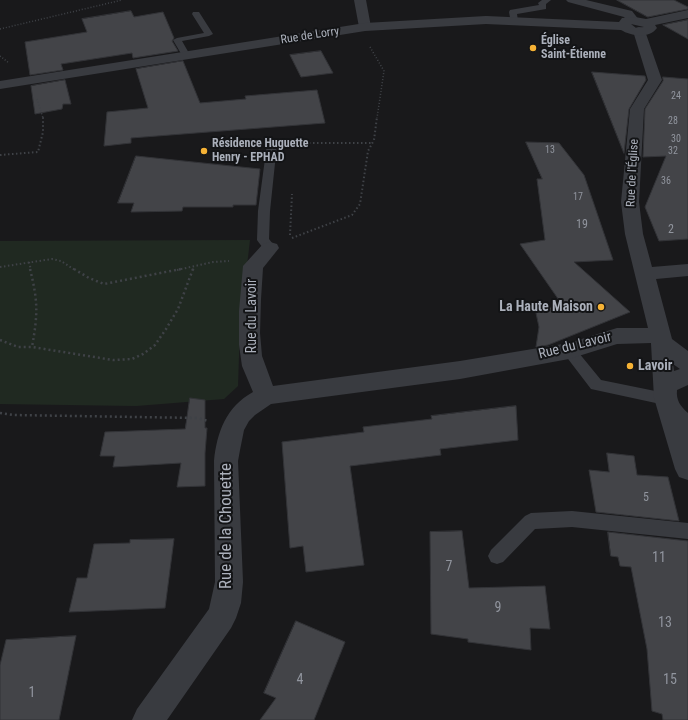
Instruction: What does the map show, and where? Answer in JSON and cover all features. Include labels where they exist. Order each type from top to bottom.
[{"type":"street","points":[[360,0],[361,28]]},
{"type":"street","points":[[572,0],[628,14],[636,25],[688,14]]},
{"type":"street","name":"Rue de Lorry","points":[[0,85],[361,28],[461,21],[514,21],[636,25]]},
{"type":"street","name":"Rue de l'Église","points":[[636,25],[654,80],[637,109],[630,202],[634,234],[661,339],[666,398],[688,469]]},
{"type":"street","name":"Rue du Lavoir","points":[[270,248],[253,266],[249,333],[251,356],[256,375],[266,396],[460,370],[569,351],[617,336],[661,339]]},
{"type":"street","points":[[645,274],[688,270]]},
{"type":"street","points":[[661,339],[688,364]]},
{"type":"street","points":[[688,376],[676,379],[669,384],[666,398],[673,415],[688,426]]},
{"type":"street","name":"Rue de la Chouette","points":[[148,720],[221,618],[226,603],[229,582],[226,461],[227,444],[232,427],[252,403],[266,396]]},
{"type":"lane","points":[[514,21],[513,12],[543,7],[542,3],[547,0]]},
{"type":"lane","points":[[186,56],[177,40],[209,34],[196,14]]},
{"type":"lane","points":[[270,248],[263,240],[264,210],[272,144]]},
{"type":"lane","points":[[569,351],[596,385],[666,398]]},
{"type":"lane","points":[[497,556],[531,521],[572,519],[688,531]]},
{"type":"path","points":[[0,29],[122,0]]},
{"type":"path","points":[[270,248],[352,215],[360,204],[368,151],[372,143],[384,71],[361,28]]},
{"type":"path","points":[[0,155],[38,152],[45,123],[42,108],[29,80]]},
{"type":"path","points":[[314,143],[372,143]]},
{"type":"path","points":[[289,225],[292,194]]},
{"type":"path","points":[[0,267],[52,259],[61,261],[89,278],[104,284],[213,262],[245,261],[253,266]]},
{"type":"path","points":[[29,262],[31,278],[36,294],[37,308],[36,326],[32,347]]},
{"type":"path","points":[[0,340],[18,347],[32,347],[114,360],[132,359],[144,354],[155,345],[166,329],[178,309],[194,266]]},
{"type":"path","points":[[0,413],[20,415],[198,418],[232,427]]},
{"type":"shaded area","points":[[250,240],[240,325],[238,386],[224,399],[136,406],[0,404],[0,241]]},
{"type":"building","points":[[617,0],[674,0],[688,7],[688,9],[648,17]]},
{"type":"building","points":[[131,11],[134,17],[163,12],[174,38],[172,41],[178,51],[133,58],[132,53],[61,64],[63,70],[30,75],[25,42],[87,32],[82,19]]},
{"type":"building","points":[[688,20],[688,39],[663,25]]},
{"type":"building","points":[[321,51],[333,73],[301,77],[290,55]]},
{"type":"building","points":[[183,61],[200,103],[246,99],[245,96],[317,90],[325,123],[131,138],[131,143],[104,146],[107,112],[148,108],[136,69]]},
{"type":"building","points":[[592,72],[645,76],[646,80],[629,109],[624,153]]},
{"type":"building","points":[[663,77],[688,79],[688,239],[659,241],[645,207],[666,156],[643,157],[645,109],[663,81]]},
{"type":"building","points":[[65,80],[71,104],[63,104],[62,109],[35,114],[31,86]]},
{"type":"building","points":[[526,142],[559,143],[584,175],[613,260],[574,262],[630,312],[548,345],[536,347],[539,327],[536,313],[561,303],[520,244],[545,240],[537,179],[542,179]]},
{"type":"building","points":[[136,156],[260,169],[256,205],[233,205],[233,207],[183,207],[182,211],[131,212],[134,203],[118,203]]},
{"type":"building","points":[[190,398],[205,400],[205,428],[207,428],[205,486],[177,487],[181,463],[113,467],[115,456],[100,456],[105,432],[185,429]]},
{"type":"building","points":[[516,406],[518,440],[440,449],[441,455],[350,466],[364,565],[306,572],[303,546],[290,548],[282,442],[364,432],[363,427],[432,419],[431,416]]},
{"type":"building","points":[[607,453],[634,456],[637,475],[668,477],[679,521],[596,512],[589,470],[609,472]]},
{"type":"building","points":[[462,531],[469,588],[545,586],[550,629],[530,628],[531,650],[468,642],[468,639],[431,634],[430,532]]},
{"type":"building","points":[[608,532],[688,541],[688,720],[663,720],[662,714],[652,711],[647,649],[631,567],[620,566],[618,557],[611,556]]},
{"type":"building","points":[[174,539],[165,608],[69,612],[77,578],[87,578],[94,544],[130,543],[130,540]]},
{"type":"building","points":[[296,621],[345,642],[314,720],[260,720],[276,698],[264,693]]},
{"type":"building","points":[[76,636],[59,720],[0,720],[0,665],[6,640]]},
{"type":"place","name":"Église Saint-Étienne","points":[[533,48]]},
{"type":"place","name":"Résidence Huguette Henry - EPHAD","points":[[204,151]]},
{"type":"place","name":"La Haute Maison","points":[[601,307]]},
{"type":"place","name":"Lavoir","points":[[630,366]]}]
